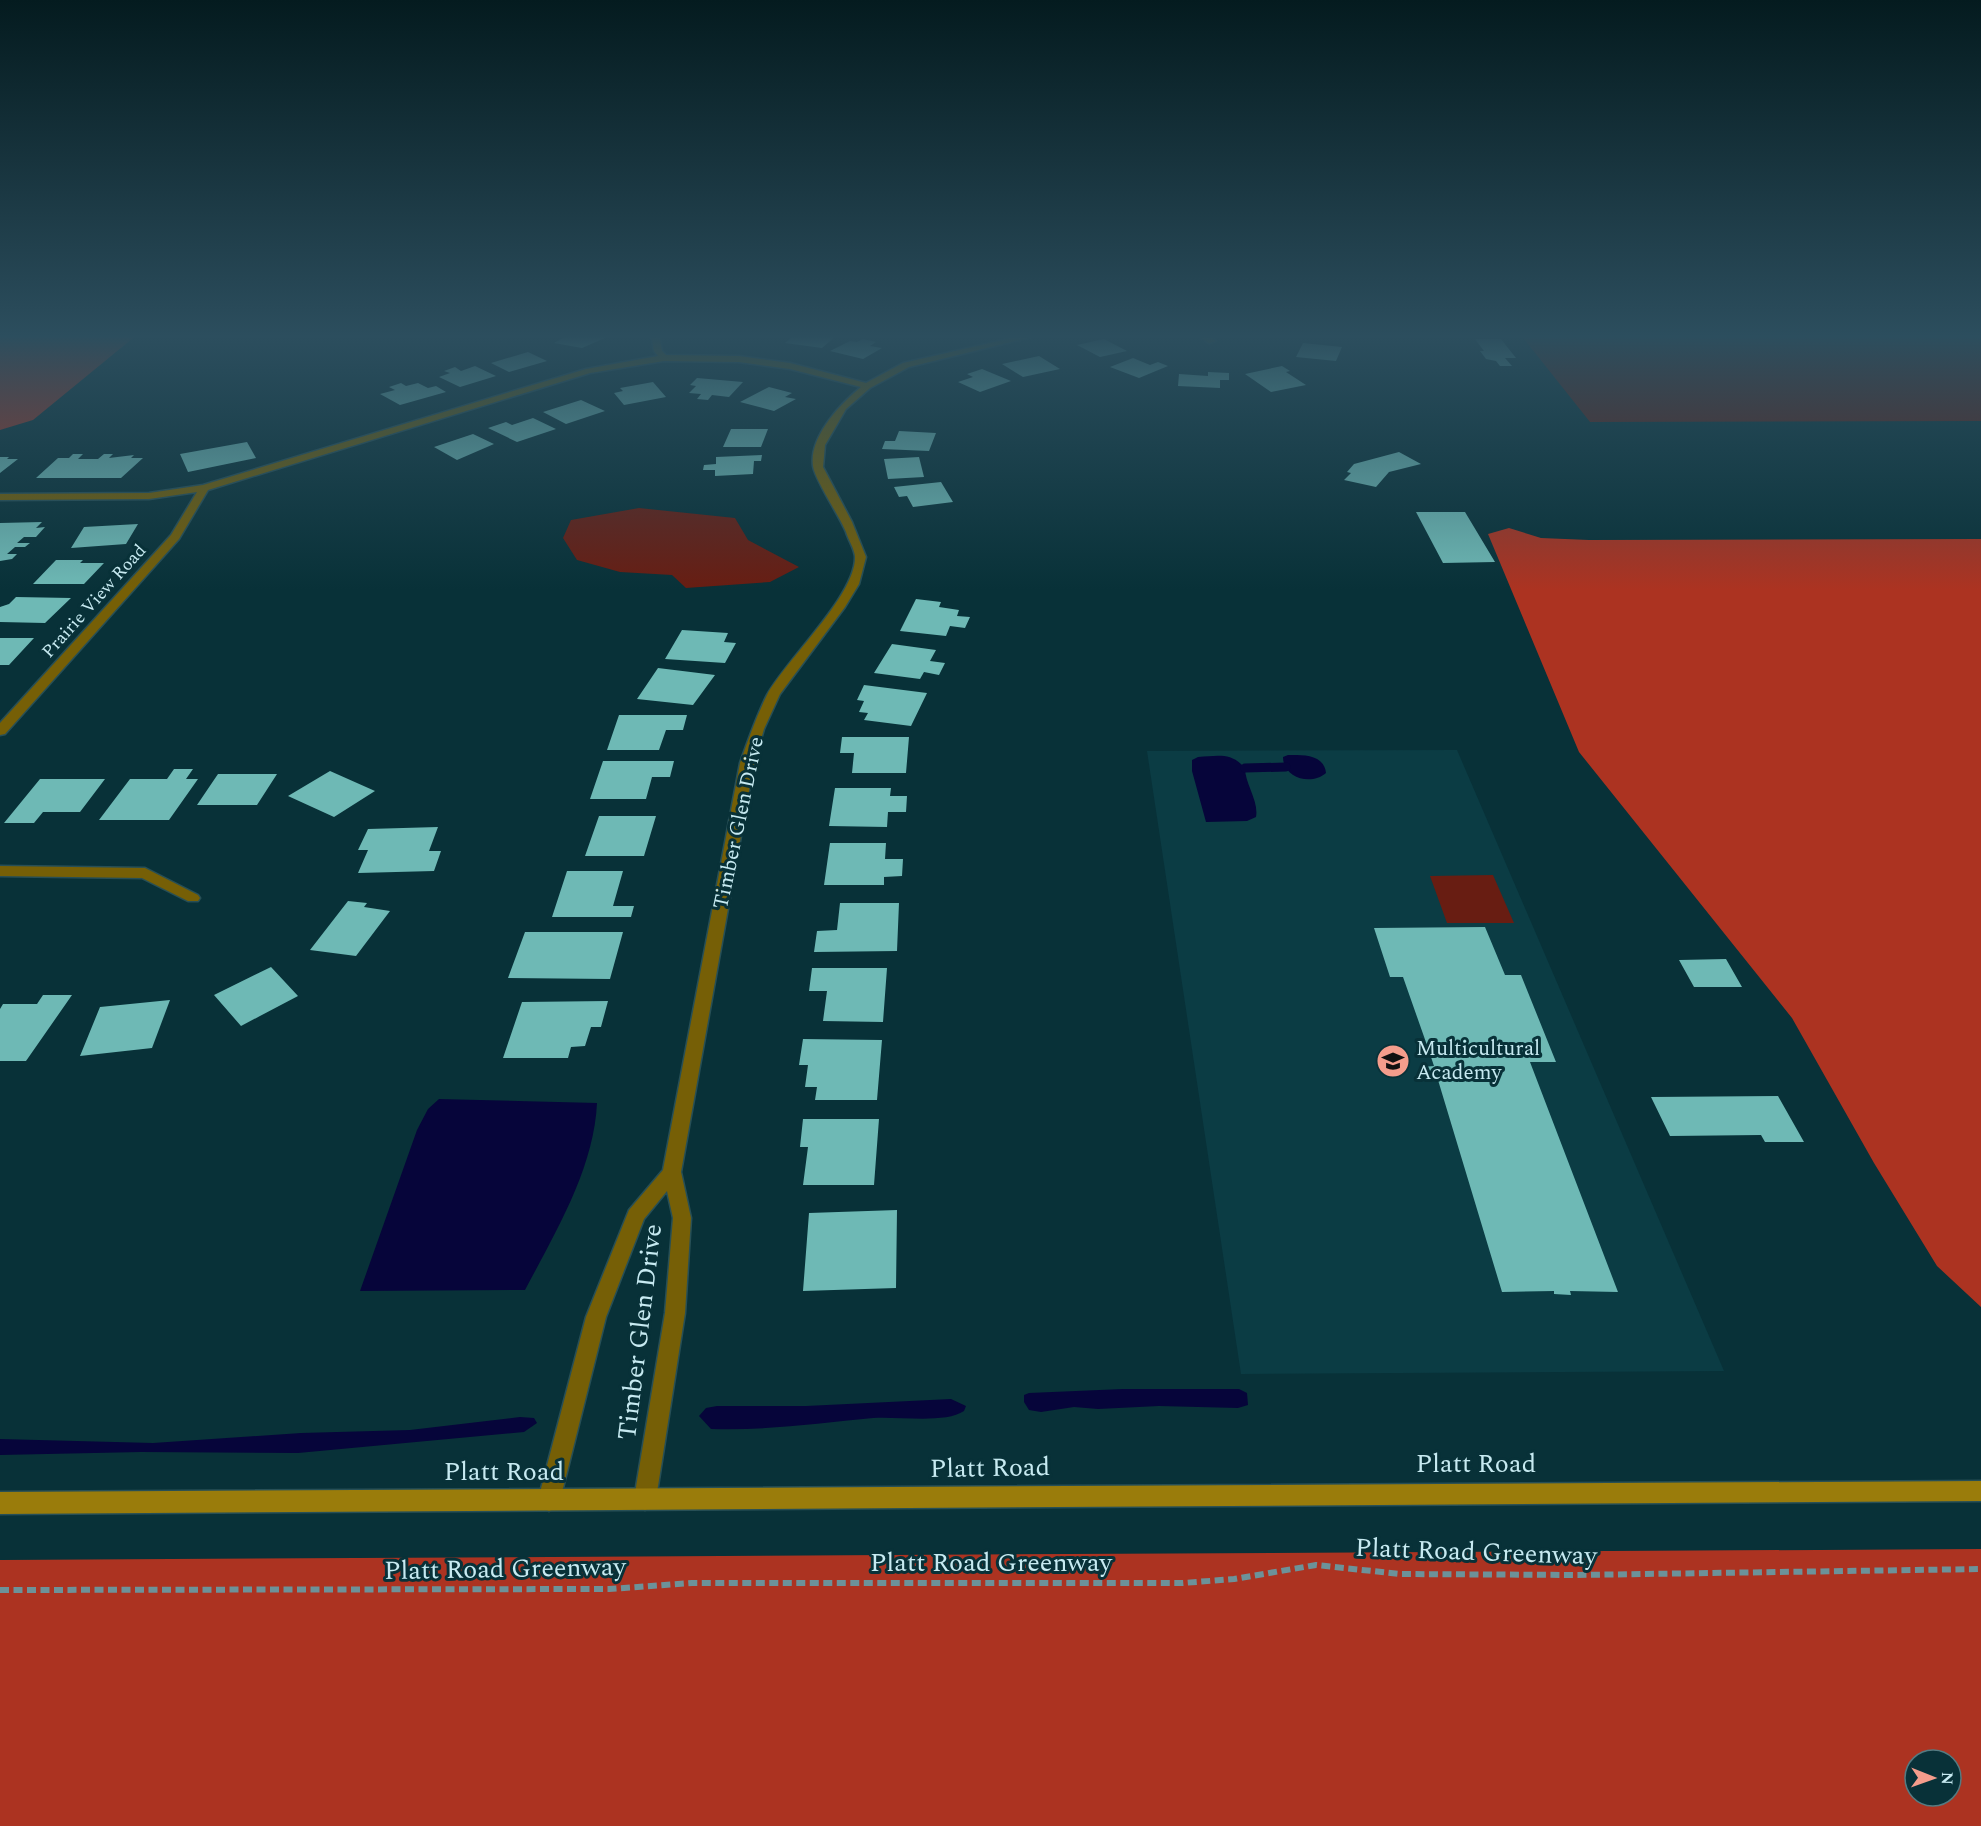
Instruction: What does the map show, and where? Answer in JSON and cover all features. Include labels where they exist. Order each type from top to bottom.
[{"type":"main road","name":"Platt Road","points":[[0,1503],[1373,1492],[1981,1491]]},
{"type":"street","points":[[0,497],[149,496],[204,488],[430,419]]},
{"type":"street","name":"Timber Glen Drive","points":[[645,1499],[677,1289],[682,1218],[672,1172],[747,763],[758,729],[774,694],[839,607],[853,584],[861,557],[847,522],[818,467],[820,445],[835,419]]},
{"type":"street","name":"Prairie View Road","points":[[0,730],[175,537],[204,488]]},
{"type":"street","points":[[0,871],[145,873],[193,898]]},
{"type":"street","name":"Timber Glen Drive","points":[[549,1500],[596,1317],[636,1215],[672,1172]]},
{"type":"path","name":"Platt Road Greenway","points":[[0,1590],[597,1589],[692,1583],[1183,1583],[1233,1579],[1317,1565],[1410,1574],[1565,1575],[1981,1569]]},
{"type":"shaded area","points":[[0,419],[34,419],[33,420],[0,430]]},
{"type":"shaded area","points":[[1588,419],[1981,419],[1981,421],[1590,422]]},
{"type":"shaded area","points":[[639,508],[735,518],[748,540],[799,567],[770,582],[686,588],[672,575],[620,572],[577,560],[563,538],[571,520]]},
{"type":"shaded area","points":[[1509,528],[1541,538],[1589,540],[1981,539],[1981,1307],[1937,1266],[1874,1163],[1792,1018],[1579,752],[1488,534]]},
{"type":"shaded area","name":"Multicultural Academy","points":[[1457,750],[1724,1371],[1241,1374],[1147,751]]},
{"type":"shaded area","points":[[1288,755],[1317,759],[1326,773],[1313,779],[1299,778],[1293,775],[1284,764],[1283,757]]},
{"type":"shaded area","points":[[1198,757],[1229,757],[1245,768],[1256,805],[1256,817],[1247,821],[1206,822],[1192,771],[1192,760]]},
{"type":"shaded area","points":[[1493,875],[1514,923],[1447,923],[1430,876]]},
{"type":"shaded area","points":[[439,1099],[597,1103],[589,1152],[581,1176],[560,1223],[525,1290],[360,1291],[417,1130],[428,1109]]},
{"type":"shaded area","points":[[1123,1389],[1239,1389],[1247,1393],[1248,1405],[1238,1408],[1159,1406],[1098,1409],[1074,1407],[1041,1412],[1029,1410],[1024,1402],[1024,1395],[1029,1393]]},
{"type":"shaded area","points":[[951,1399],[966,1406],[964,1411],[956,1415],[933,1418],[873,1418],[752,1429],[711,1429],[699,1416],[706,1408],[717,1406],[806,1406]]},
{"type":"shaded area","points":[[520,1417],[534,1418],[537,1423],[524,1432],[298,1453],[141,1452],[0,1455],[0,1439],[153,1443],[301,1433],[410,1430]]},
{"type":"shaded area","points":[[1981,1549],[1981,1826],[0,1826],[0,1560]]},
{"type":"building","points":[[536,419],[556,429],[517,442],[488,428],[506,422],[512,425]]},
{"type":"building","points":[[557,419],[580,419],[566,424]]},
{"type":"building","points":[[731,429],[768,429],[761,447],[723,447]]},
{"type":"building","points":[[899,431],[936,433],[929,451],[882,449],[885,441],[895,441]]},
{"type":"building","points":[[473,434],[494,444],[457,460],[434,447]]},
{"type":"building","points":[[247,442],[256,458],[188,472],[180,454]]},
{"type":"building","points":[[1399,452],[1421,464],[1389,472],[1376,487],[1344,480],[1351,473],[1347,472],[1354,464]]},
{"type":"building","points":[[73,454],[83,454],[78,459],[98,459],[104,454],[113,454],[109,458],[134,455],[131,458],[143,458],[121,478],[36,478],[58,458],[69,458]]},
{"type":"building","points":[[762,455],[761,461],[754,461],[753,474],[715,476],[715,470],[703,470],[704,465],[716,464],[716,457]]},
{"type":"building","points":[[0,457],[9,457],[7,459],[18,459],[0,473]]},
{"type":"building","points":[[919,457],[924,477],[888,479],[884,459]]},
{"type":"building","points":[[941,482],[953,502],[913,507],[907,496],[899,497],[894,487]]},
{"type":"building","points":[[1416,512],[1465,512],[1495,562],[1443,563]]},
{"type":"building","points":[[42,522],[36,528],[45,527],[36,537],[24,537],[17,543],[30,543],[25,547],[15,547],[7,554],[17,554],[12,559],[0,561],[0,523]]},
{"type":"building","points":[[138,524],[126,544],[71,548],[84,527]]},
{"type":"building","points":[[56,560],[104,563],[84,584],[33,584]]},
{"type":"building","points":[[16,597],[71,598],[45,623],[0,622],[0,607],[9,604]]},
{"type":"building","points":[[916,599],[941,602],[939,607],[959,610],[957,616],[970,617],[965,628],[950,626],[946,636],[900,631]]},
{"type":"building","points":[[682,630],[728,633],[724,642],[736,643],[725,663],[665,659]]},
{"type":"building","points":[[0,638],[34,638],[9,665],[0,665]]},
{"type":"building","points":[[892,644],[936,650],[930,661],[945,663],[939,675],[924,672],[920,679],[874,673]]},
{"type":"building","points":[[658,668],[715,675],[693,705],[637,699]]},
{"type":"building","points":[[864,685],[927,693],[911,726],[864,720],[868,713],[859,712],[864,701],[857,700]]},
{"type":"building","points":[[619,715],[687,715],[683,730],[666,730],[659,750],[607,750]]},
{"type":"building","points":[[842,737],[909,737],[906,773],[852,773],[854,753],[840,753]]},
{"type":"building","points":[[603,761],[674,761],[670,777],[652,777],[646,799],[590,799]]},
{"type":"building","points":[[174,769],[193,769],[186,779],[198,779],[169,820],[99,820],[130,779],[167,779]]},
{"type":"building","points":[[330,771],[375,791],[334,817],[288,796]]},
{"type":"building","points":[[218,774],[277,774],[257,805],[197,805]]},
{"type":"building","points":[[40,779],[105,779],[80,812],[43,812],[34,823],[4,823]]},
{"type":"building","points":[[835,788],[891,788],[890,796],[907,796],[906,812],[888,812],[887,827],[829,826]]},
{"type":"building","points":[[599,816],[656,816],[644,856],[585,856]]},
{"type":"building","points":[[438,827],[429,851],[441,851],[434,871],[358,873],[368,850],[358,850],[368,829]]},
{"type":"building","points":[[830,843],[886,843],[885,859],[903,859],[902,876],[884,877],[884,885],[824,885]]},
{"type":"building","points":[[567,871],[623,871],[613,906],[634,906],[631,917],[552,917]]},
{"type":"building","points":[[348,901],[367,903],[364,907],[390,911],[356,956],[310,950]]},
{"type":"building","points":[[840,903],[899,903],[897,951],[814,952],[817,931],[837,930]]},
{"type":"building","points":[[1485,927],[1505,975],[1521,975],[1556,1062],[1530,1062],[1618,1292],[1570,1291],[1571,1295],[1554,1294],[1554,1291],[1502,1292],[1438,1080],[1425,1080],[1422,1067],[1434,1066],[1428,1048],[1403,977],[1390,977],[1374,928]]},
{"type":"building","points":[[525,932],[623,932],[610,979],[508,978]]},
{"type":"building","points":[[1726,959],[1742,987],[1694,987],[1679,960]]},
{"type":"building","points":[[271,967],[298,996],[241,1026],[214,995]]},
{"type":"building","points":[[812,968],[887,968],[883,1022],[823,1021],[827,991],[809,991]]},
{"type":"building","points":[[43,995],[72,995],[26,1061],[0,1061],[0,1009],[3,1004],[37,1004]]},
{"type":"building","points":[[170,1000],[152,1048],[80,1056],[100,1007]]},
{"type":"building","points":[[608,1001],[601,1027],[591,1027],[585,1046],[571,1047],[568,1058],[503,1058],[522,1002]]},
{"type":"building","points":[[803,1039],[882,1040],[877,1100],[815,1100],[817,1087],[805,1087],[808,1065],[799,1065]]},
{"type":"building","points":[[1778,1096],[1804,1142],[1765,1142],[1761,1135],[1670,1136],[1651,1097]]},
{"type":"building","points":[[803,1119],[879,1119],[874,1185],[803,1185],[808,1147],[800,1147]]},
{"type":"building","points":[[897,1210],[896,1288],[803,1291],[809,1213]]},
{"type":"waterway","points":[[1245,768],[1286,767]]},
{"type":"place","name":"Multicultural Academy","points":[[1393,1061]]}]
